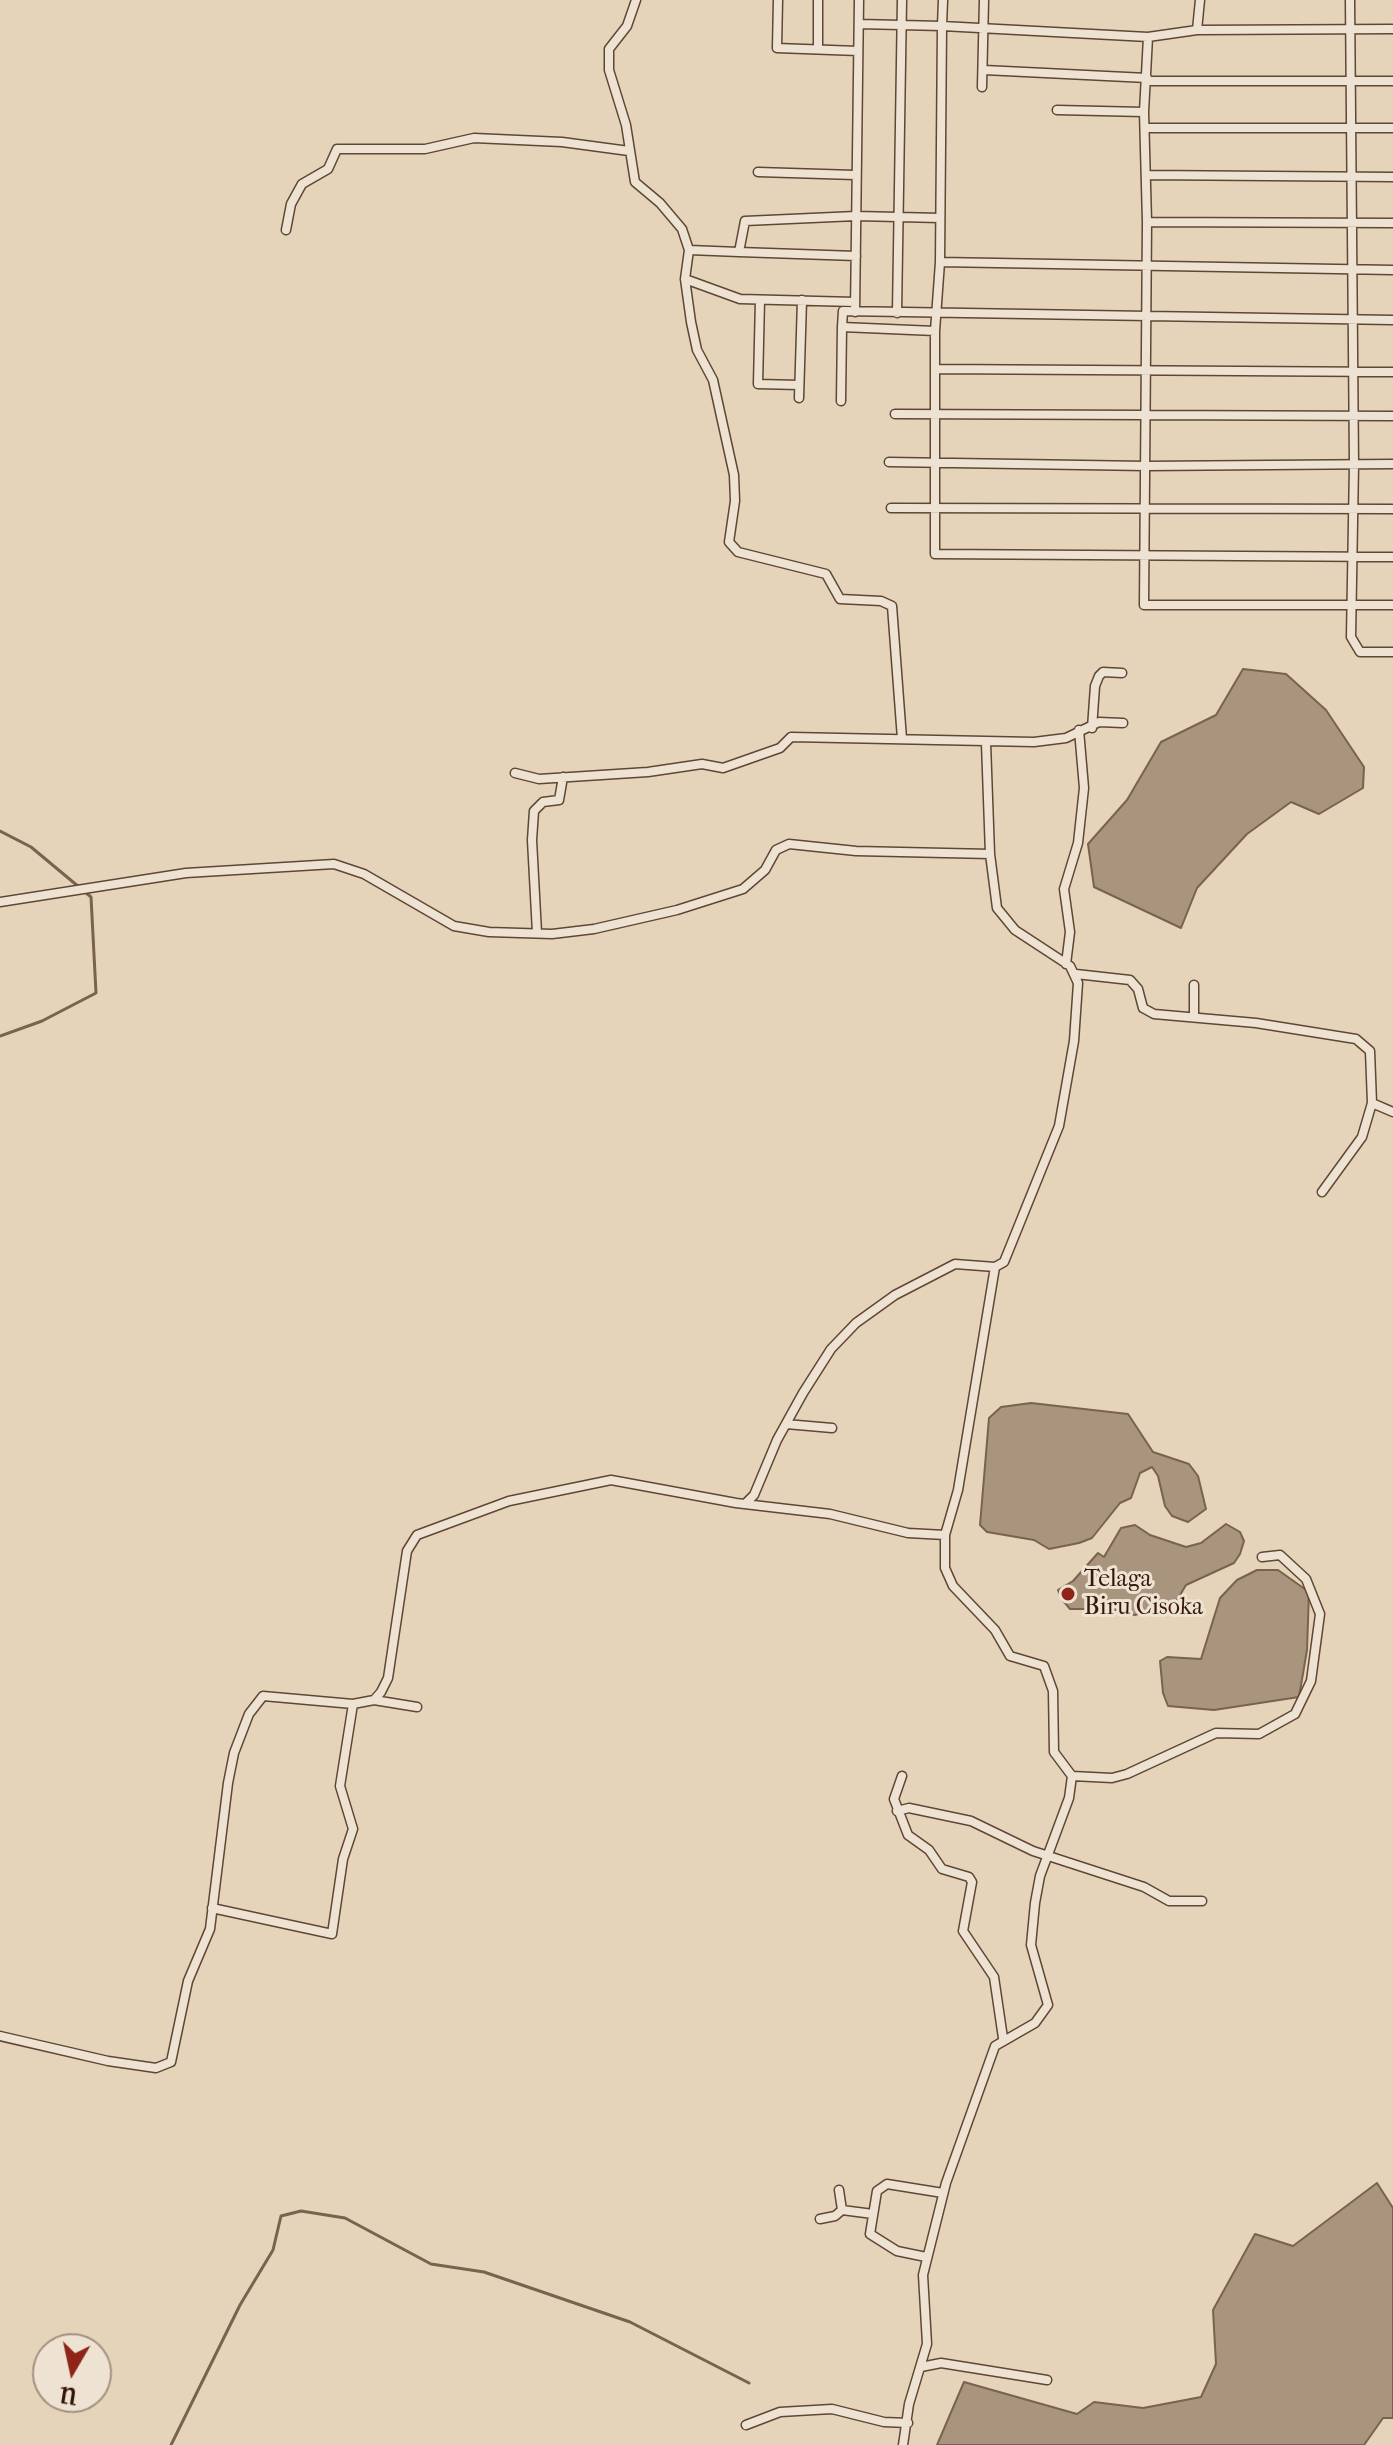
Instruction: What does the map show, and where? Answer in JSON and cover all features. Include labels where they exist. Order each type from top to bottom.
[{"type":"street","points":[[636,0],[627,26],[608,55],[613,89],[626,125],[635,182],[660,203],[682,229],[689,250],[685,279],[697,350],[713,380],[734,475],[735,501],[729,542],[738,552],[826,574],[840,599],[881,601],[892,606],[902,739]]},
{"type":"street","points":[[778,0],[777,48],[858,51]]},
{"type":"street","points":[[818,0],[818,49]]},
{"type":"street","points":[[855,307],[859,0]]},
{"type":"street","points":[[897,313],[902,0]]},
{"type":"street","points":[[943,0],[940,262],[935,331],[938,510],[935,554],[1393,557]]},
{"type":"street","points":[[982,87],[984,0]]},
{"type":"street","points":[[1197,30],[1200,0]]},
{"type":"street","points":[[1350,0],[1354,373],[1351,637],[1360,652],[1393,652]]},
{"type":"street","points":[[859,24],[982,26],[1148,37],[1197,30],[1393,29]]},
{"type":"street","points":[[1148,37],[1144,112],[1147,128],[1144,605],[1393,605]]},
{"type":"street","points":[[984,70],[1146,80],[1393,81]]},
{"type":"street","points":[[1057,110],[1144,112]]},
{"type":"street","points":[[1147,128],[1393,128]]},
{"type":"street","points":[[286,230],[291,204],[302,184],[328,169],[337,149],[425,149],[474,138],[562,142],[629,151]]},
{"type":"street","points":[[758,172],[855,175]]},
{"type":"street","points":[[1147,175],[1393,177]]},
{"type":"street","points":[[739,252],[745,221],[856,216],[940,218]]},
{"type":"street","points":[[1147,222],[1393,223]]},
{"type":"street","points":[[689,250],[856,256]]},
{"type":"street","points":[[940,262],[1393,270]]},
{"type":"street","points":[[685,279],[715,292],[760,300],[802,300],[937,316],[1393,320]]},
{"type":"street","points":[[760,300],[758,384],[799,385]]},
{"type":"street","points":[[799,398],[802,300]]},
{"type":"street","points":[[841,401],[843,311],[855,307]]},
{"type":"street","points":[[842,327],[935,331]]},
{"type":"street","points":[[936,369],[1393,372]]},
{"type":"street","points":[[895,414],[1393,416]]},
{"type":"street","points":[[889,462],[1146,466],[1393,464]]},
{"type":"street","points":[[891,508],[1393,509]]},
{"type":"street","points":[[1092,728],[1099,676],[1103,672],[1122,673]]},
{"type":"street","points":[[515,773],[539,779],[648,772],[702,764],[723,768],[780,748],[791,737],[1034,742],[1066,738],[1099,722],[1123,723]]},
{"type":"street","points":[[1066,964],[1070,932],[1064,889],[1078,843],[1084,788],[1079,730]]},
{"type":"street","points":[[746,1503],[754,1495],[786,1424],[831,1349],[856,1323],[895,1295],[955,1264],[995,1267],[1004,1262],[1059,1126],[1076,1027],[1079,990],[1076,974],[1015,930],[1000,913],[994,895],[990,854],[986,743]]},
{"type":"street","points":[[537,933],[532,840],[534,811],[543,802],[559,800],[563,777]]},
{"type":"street","points":[[0,902],[186,873],[334,864],[364,874],[454,926],[537,933],[594,929],[743,889],[765,870],[776,850],[789,844],[856,851],[990,854]]},
{"type":"street","points":[[1076,974],[1130,980],[1138,989],[1143,1008],[1149,1013],[1194,1016],[1356,1039],[1370,1051],[1372,1103],[1362,1137],[1322,1192]]},
{"type":"street","points":[[1194,985],[1194,1016]]},
{"type":"street","points":[[1372,1103],[1393,1112]]},
{"type":"street","points":[[903,2445],[909,2404],[927,2344],[923,2275],[943,2193],[968,2129],[987,2061],[1003,2038],[1035,2023],[1048,2005],[1031,1945],[1040,1876],[1069,1798],[1072,1776],[1054,1752],[1053,1691],[1044,1666],[1010,1656],[995,1630],[953,1586],[945,1568],[945,1535],[958,1490],[995,1267]]},
{"type":"street","points":[[786,1424],[832,1428]]},
{"type":"street","points":[[374,1700],[388,1678],[407,1551],[417,1535],[509,1501],[601,1481],[654,1486],[830,1514],[908,1533],[945,1535]]},
{"type":"street","points":[[1072,1776],[1112,1778],[1127,1774],[1216,1733],[1259,1734],[1295,1714],[1311,1681],[1320,1614],[1306,1579],[1280,1555],[1262,1557]]},
{"type":"street","points":[[0,2036],[108,2061],[164,2066],[175,2057],[188,1981],[205,1947],[234,1753],[255,1703],[263,1696],[272,1695],[353,1704],[374,1700],[417,1707]]},
{"type":"street","points":[[212,1908],[332,1934],[343,1859],[353,1829],[340,1786],[353,1704]]},
{"type":"street","points":[[902,1776],[894,1799],[908,1835],[929,1850],[937,1865],[971,1879],[963,1931],[994,1977],[1003,2038]]},
{"type":"street","points":[[897,1811],[909,1808],[971,1821],[1049,1857],[1144,1887],[1169,1901],[1202,1901]]},
{"type":"street","points":[[926,2257],[909,2255],[870,2234],[877,2191],[887,2184],[943,2193]]},
{"type":"street","points":[[839,2190],[842,2210]]},
{"type":"street","points":[[820,2219],[835,2216],[842,2210],[873,2214]]},
{"type":"street","points":[[921,2367],[941,2363],[1047,2380]]},
{"type":"street","points":[[746,2425],[780,2412],[832,2409],[884,2422],[908,2423]]},
{"type":"shaded area","points":[[1243,669],[1286,674],[1326,710],[1364,767],[1363,788],[1319,814],[1291,802],[1247,834],[1197,888],[1181,928],[1094,887],[1088,844],[1127,800],[1161,742],[1216,715]]},
{"type":"shaded area","name":"Telaga Biru Cisoka","points":[[1031,1403],[1128,1414],[1153,1452],[1189,1464],[1198,1476],[1206,1509],[1188,1522],[1172,1516],[1165,1506],[1158,1476],[1152,1467],[1140,1473],[1131,1498],[1120,1503],[1092,1538],[1049,1549],[1034,1540],[987,1532],[980,1525],[989,1418],[1001,1407]]},
{"type":"shaded area","name":"Telaga Biru Cisoka","points":[[1226,1524],[1240,1532],[1244,1541],[1240,1554],[1234,1563],[1186,1585],[1176,1602],[1135,1615],[1112,1609],[1070,1609],[1061,1598],[1058,1590],[1073,1581],[1098,1553],[1104,1557],[1121,1528],[1135,1525],[1150,1535],[1186,1547],[1201,1543]]},
{"type":"shaded area","points":[[1257,1570],[1278,1570],[1309,1592],[1307,1650],[1299,1697],[1214,1710],[1168,1706],[1163,1693],[1160,1661],[1167,1657],[1201,1659],[1220,1598],[1237,1580]]},
{"type":"shaded area","points":[[1377,2183],[1393,2208],[1393,2418],[1383,2418],[1364,2445],[937,2445],[964,2382],[1077,2414],[1094,2402],[1143,2408],[1201,2397],[1216,2364],[1213,2310],[1255,2234],[1293,2246]]},
{"type":"waterway","points":[[0,831],[31,847],[91,897],[96,993],[42,1021],[0,1036]]},
{"type":"waterway","points":[[171,2445],[240,2305],[273,2250],[281,2216],[301,2211],[345,2218],[431,2264],[484,2272],[630,2322],[749,2383]]},
{"type":"place","name":"Telaga Biru Cisoka","points":[[1068,1594]]}]
